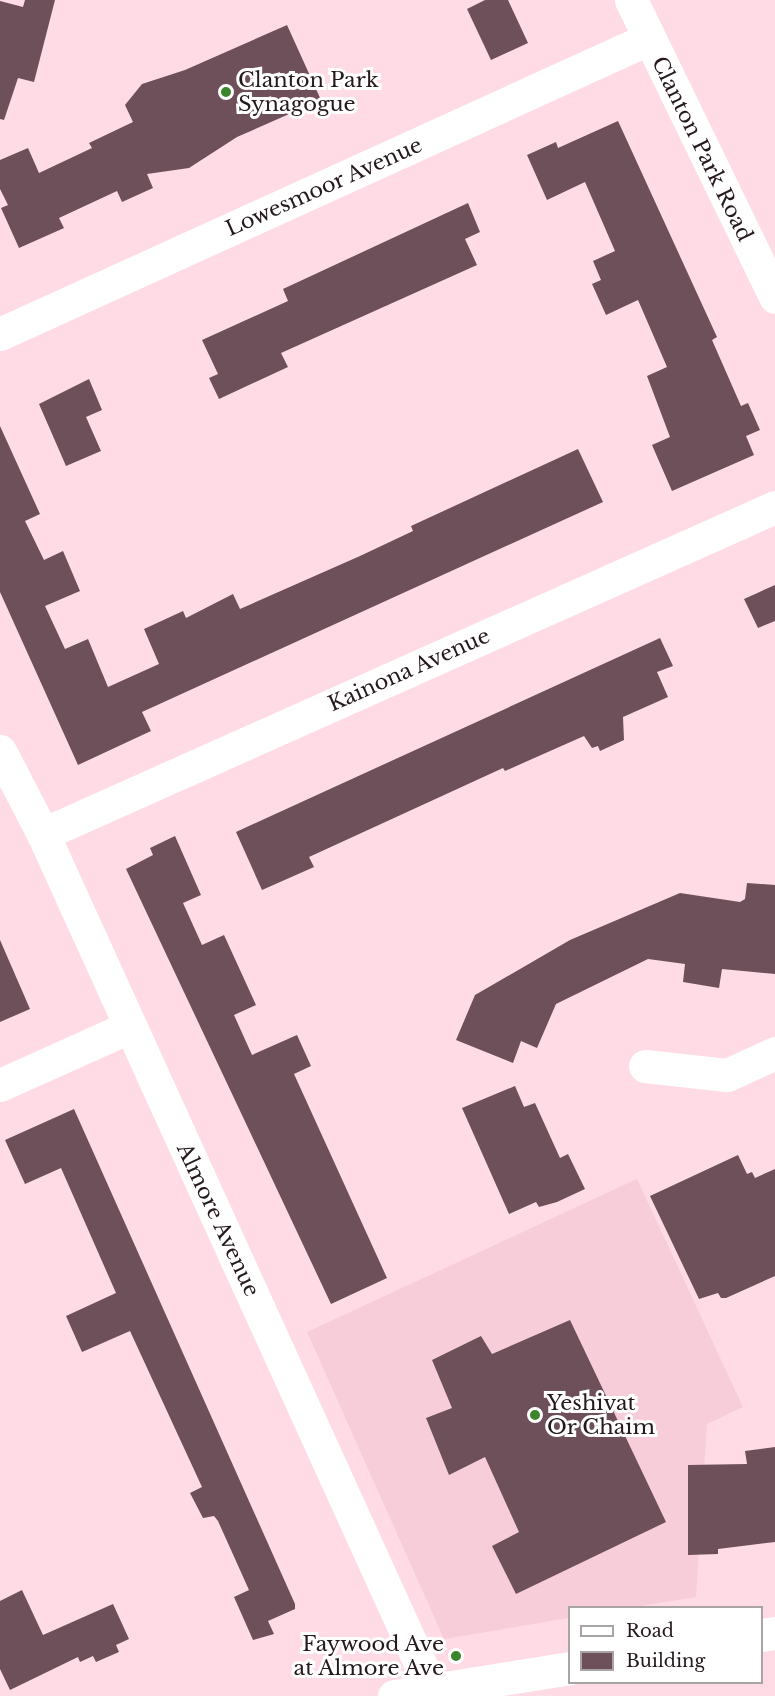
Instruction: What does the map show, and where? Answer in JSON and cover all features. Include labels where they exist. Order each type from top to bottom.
[{"type":"street","name":"Clanton Park Road","points":[[631,0],[775,297]]},
{"type":"street","name":"Lowesmoor Avenue","points":[[0,334],[648,39]]},
{"type":"street","name":"Kainona Avenue","points":[[43,834],[775,507]]},
{"type":"street","name":"Almore Avenue","points":[[0,751],[43,834],[434,1694]]},
{"type":"street","points":[[0,1085],[129,1027]]},
{"type":"street","points":[[645,1066],[727,1075],[775,1053]]},
{"type":"street","points":[[394,1696],[434,1694],[568,1668]]},
{"type":"shaded area","name":"Yeshivat Or Chaim","points":[[637,1179],[743,1407],[707,1424],[696,1597],[641,1606],[568,1606],[568,1618],[444,1639],[307,1332]]},
{"type":"building","points":[[25,0],[55,0],[34,82],[18,78],[4,120],[0,119],[0,1],[23,7]]},
{"type":"building","points":[[485,0],[508,0],[528,43],[491,60],[467,9]]},
{"type":"building","name":"Clanton Park Synagogue","points":[[287,25],[321,100],[237,137],[189,168],[147,174],[153,188],[122,202],[117,191],[59,218],[64,228],[19,248],[1,208],[8,205],[0,189],[0,160],[28,148],[39,173],[92,148],[89,143],[133,122],[125,105],[142,84],[185,70]]},
{"type":"building","points":[[618,121],[717,337],[712,340],[741,406],[748,403],[760,430],[746,436],[754,455],[672,491],[652,445],[670,437],[647,376],[667,367],[638,300],[606,315],[592,284],[601,280],[593,261],[615,251],[585,182],[547,200],[527,155],[556,142],[558,148]]},
{"type":"building","points":[[468,203],[480,232],[465,239],[477,265],[281,353],[288,367],[219,399],[209,378],[218,374],[202,340],[288,301],[283,289]]},
{"type":"building","points":[[89,379],[102,410],[86,417],[101,451],[66,466],[39,404]]},
{"type":"building","points":[[0,426],[40,514],[25,521],[44,560],[63,551],[80,591],[45,606],[65,649],[88,639],[108,687],[159,664],[144,629],[183,611],[186,618],[233,594],[240,609],[413,531],[411,526],[578,449],[603,502],[142,712],[151,731],[78,765],[0,592]]},
{"type":"building","points":[[775,585],[775,621],[758,628],[744,599]]},
{"type":"building","points":[[660,638],[673,666],[657,672],[668,697],[623,717],[624,740],[600,751],[598,746],[592,748],[584,736],[505,771],[503,768],[309,857],[314,867],[262,890],[236,832]]},
{"type":"building","points":[[175,836],[201,895],[183,903],[202,945],[224,935],[256,1005],[234,1015],[252,1055],[297,1035],[311,1066],[294,1074],[387,1278],[331,1304],[126,869],[153,855],[150,848]]},
{"type":"building","points":[[747,883],[775,885],[775,974],[722,969],[719,988],[683,982],[685,964],[648,959],[556,1004],[537,1048],[521,1041],[513,1063],[456,1040],[475,995],[570,940],[680,893],[740,902],[745,899]]},
{"type":"building","points":[[0,940],[30,1009],[0,1022]]},
{"type":"building","points":[[515,1086],[524,1107],[535,1103],[560,1158],[568,1154],[585,1189],[557,1202],[539,1207],[536,1202],[509,1214],[462,1108]]},
{"type":"building","points":[[74,1109],[295,1604],[295,1609],[268,1621],[274,1634],[253,1640],[234,1597],[249,1590],[218,1521],[214,1516],[203,1518],[190,1493],[202,1487],[130,1331],[82,1352],[66,1316],[116,1293],[61,1168],[25,1184],[5,1140]]},
{"type":"building","points":[[738,1155],[747,1174],[752,1172],[755,1178],[775,1169],[775,1276],[726,1298],[721,1298],[718,1293],[699,1299],[650,1196]]},
{"type":"building","points":[[570,1320],[666,1522],[516,1594],[492,1546],[519,1532],[485,1457],[449,1475],[426,1418],[452,1408],[432,1360],[481,1336],[492,1354]]},
{"type":"building","points":[[775,1447],[775,1542],[718,1549],[718,1554],[688,1555],[688,1465],[747,1464],[745,1451]]},
{"type":"building","points":[[22,1590],[43,1635],[113,1604],[129,1639],[116,1645],[119,1652],[96,1662],[93,1656],[80,1662],[78,1657],[10,1690],[0,1669],[0,1601]]},
{"type":"place","name":"Clanton Park Synagogue","points":[[226,92]]},
{"type":"place","name":"Yeshivat Or Chaim","points":[[535,1415]]},
{"type":"place","name":"Faywood Ave at Almore Ave","points":[[456,1656]]}]
